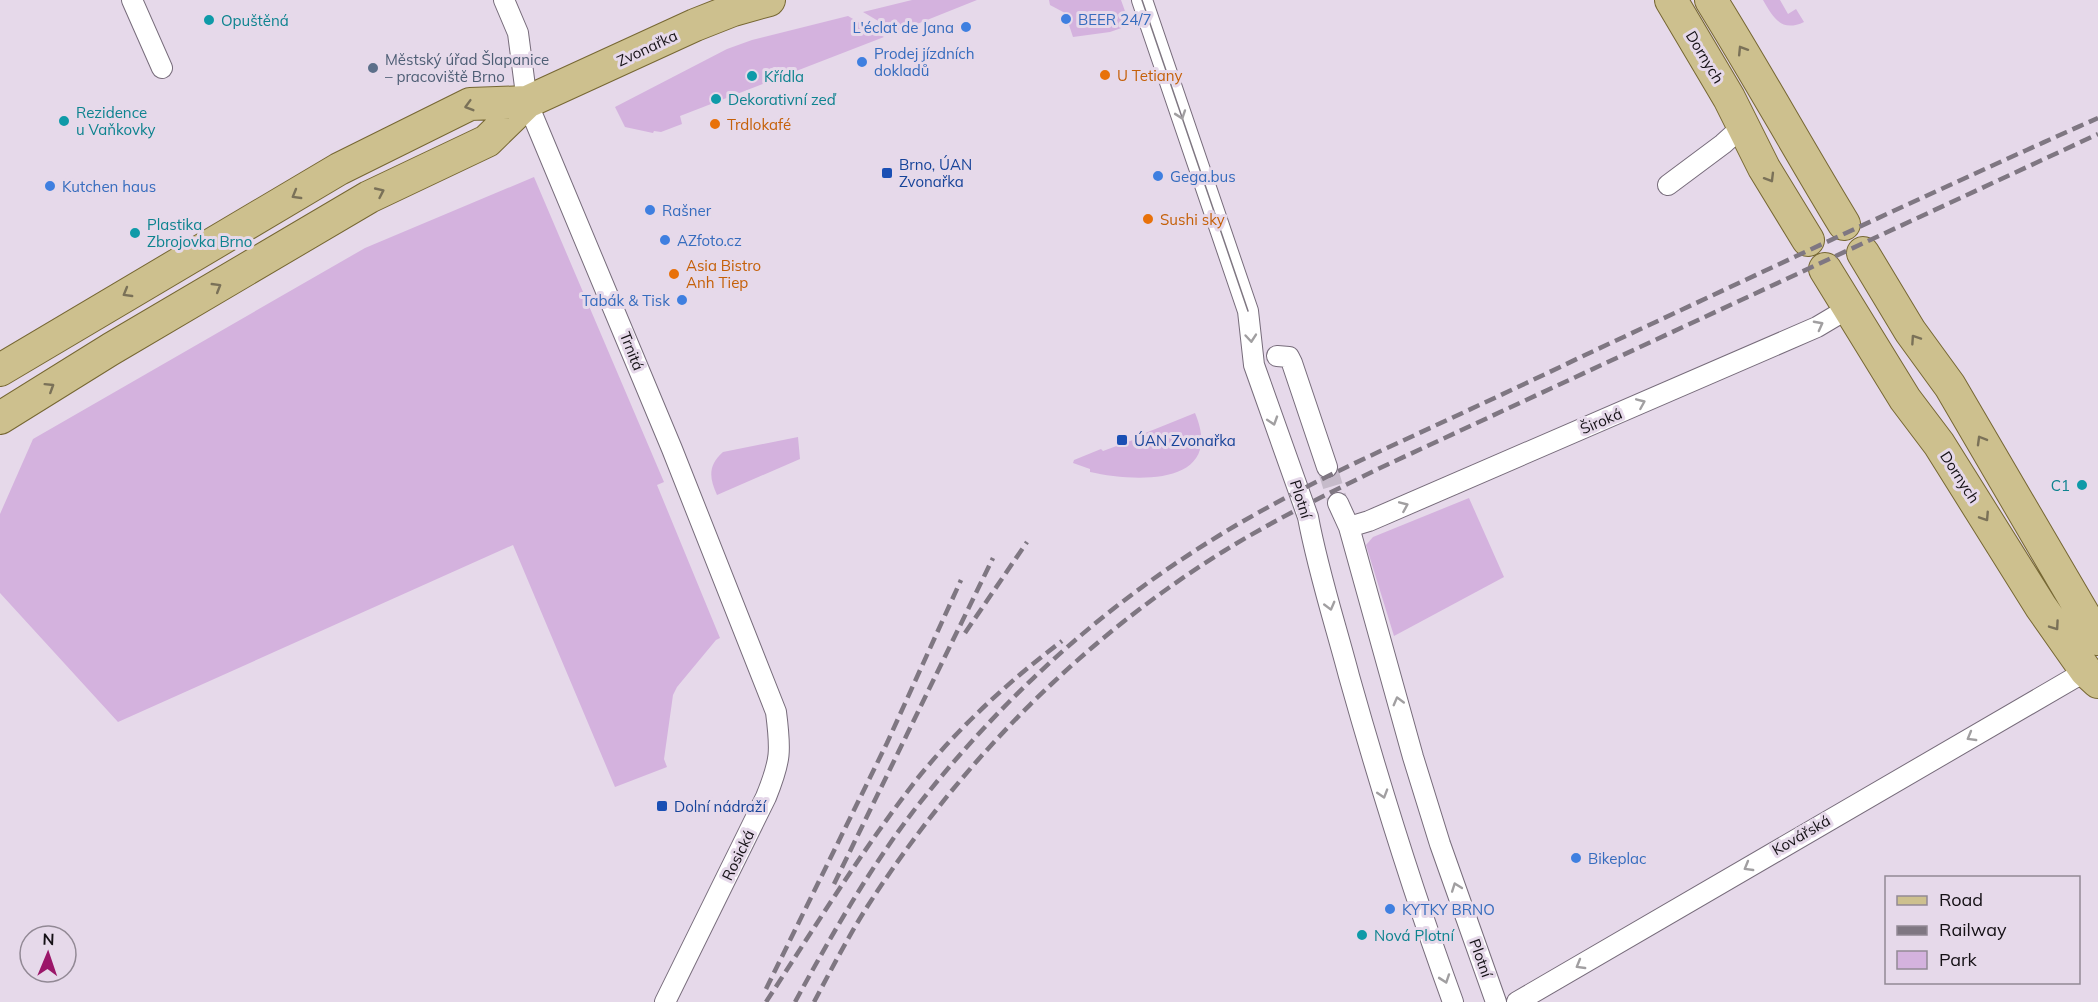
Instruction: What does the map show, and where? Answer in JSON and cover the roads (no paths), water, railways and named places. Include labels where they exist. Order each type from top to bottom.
[{"type":"main road","name":"Zvonařka","points":[[527,102],[695,25],[733,10],[769,0]]},
{"type":"main road","name":"Dornych","points":[[1671,0],[1708,60],[1764,168],[1808,240]]},
{"type":"main road","points":[[1711,0],[1758,75],[1844,224]]},
{"type":"main road","points":[[0,370],[339,169],[470,104],[527,102]]},
{"type":"main road","points":[[0,418],[111,349],[369,197],[487,141],[527,102]]},
{"type":"main road","points":[[1863,253],[1910,331],[1950,386],[2098,639]]},
{"type":"main road","name":"Dornych","points":[[1825,269],[1905,399],[1939,444],[2041,607],[2092,676]]},
{"type":"street","points":[[132,0],[162,68]]},
{"type":"street","name":"Trnitá","points":[[504,0],[518,33],[527,102],[672,449],[771,701]]},
{"type":"street","name":"Plotní","points":[[1142,0],[1248,311],[1254,365],[1308,517],[1380,782],[1453,1002]]},
{"type":"street","points":[[1668,185],[1743,126]]},
{"type":"street","name":"Široká","points":[[1349,527],[1369,521],[1817,327],[1849,308]]},
{"type":"street","points":[[1277,356],[1289,357],[1292,363],[1327,467]]},
{"type":"street","name":"Plotní","points":[[1338,503],[1349,527],[1413,757],[1440,844],[1496,1002]]},
{"type":"street","name":"Kovářská","points":[[1517,1002],[2092,676]]},
{"type":"street","name":"Rosická","points":[[665,1002],[766,797],[778,768],[780,747],[776,712],[771,701]]},
{"type":"tunnel","points":[[1327,467],[1338,503]]},
{"type":"tram line","points":[[1142,0],[1248,311]]},
{"type":"railway","points":[[795,1002],[866,879],[915,809],[976,736],[1043,669],[1079,637],[1115,607],[1193,552],[1247,519],[1330,475],[2098,118]]},
{"type":"railway","points":[[814,1002],[860,918],[903,854],[982,755],[1072,665],[1120,624],[1171,586],[1262,529],[1380,468],[2098,134]]},
{"type":"railway","points":[[965,633],[1027,542]]},
{"type":"railway","points":[[834,884],[993,558]]},
{"type":"railway","points":[[766,989],[887,743],[961,580]]},
{"type":"railway","points":[[766,1002],[858,861],[917,779],[985,706],[1062,641]]},
{"type":"place","name":"BEER 24/7","points":[[1066,19]]},
{"type":"place","name":"Opuštěná","points":[[209,20]]},
{"type":"place","name":"L'éclat de Jana","points":[[966,27]]},
{"type":"place","name":"Prodej jízdních dokladů","points":[[862,62]]},
{"type":"place","name":"Městský úřad Šlapanice – pracoviště Brno","points":[[373,68]]},
{"type":"place","name":"U Tetiany","points":[[1105,75]]},
{"type":"place","name":"Křídla","points":[[752,76]]},
{"type":"place","name":"Dekorativní zeď","points":[[716,99]]},
{"type":"place","name":"Rezidence u Vaňkovky","points":[[64,121]]},
{"type":"place","name":"Trdlokafé","points":[[715,124]]},
{"type":"place","name":"Brno, ÚAN Zvonařka","points":[[887,173]]},
{"type":"place","name":"Gega.bus","points":[[1158,176]]},
{"type":"place","name":"Kutchen haus","points":[[50,186]]},
{"type":"place","name":"Rašner","points":[[650,210]]},
{"type":"place","name":"Sushi sky","points":[[1148,219]]},
{"type":"place","name":"Plastika Zbrojovka Brno","points":[[135,233]]},
{"type":"place","name":"AZfoto.cz","points":[[665,240]]},
{"type":"place","name":"Asia Bistro Anh Tiep","points":[[674,274]]},
{"type":"place","name":"Tabák & Tisk","points":[[682,300]]},
{"type":"place","name":"ÚAN Zvonařka","points":[[1122,440]]},
{"type":"place","name":"C1","points":[[2082,485]]},
{"type":"place","name":"Dolní nádraží","points":[[662,806]]},
{"type":"place","name":"Bikeplac","points":[[1576,858]]},
{"type":"place","name":"KYTKY BRNO","points":[[1390,909]]},
{"type":"place","name":"Nová Plotní","points":[[1362,935]]}]
